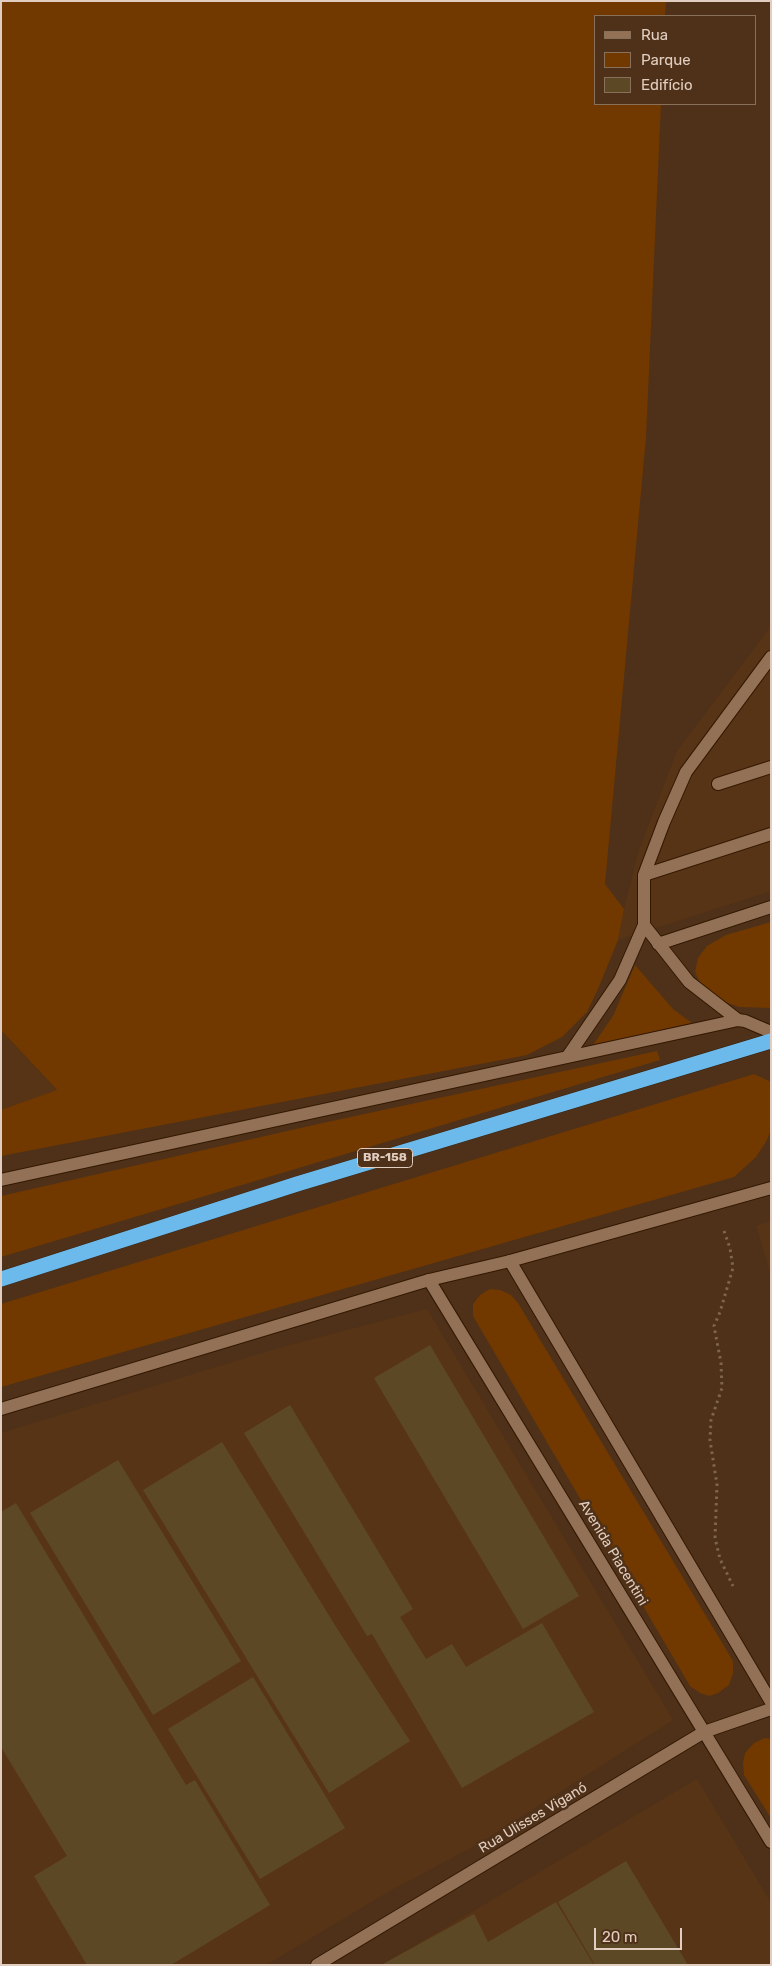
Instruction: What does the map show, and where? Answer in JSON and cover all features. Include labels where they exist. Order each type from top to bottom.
[{"type":"highway","name":"BR-158","points":[[1,1279],[298,1184],[771,1040]]},
{"type":"street","points":[[568,1056],[620,980],[644,925],[644,875],[686,772],[771,657]]},
{"type":"street","points":[[718,784],[771,767]]},
{"type":"street","points":[[644,875],[771,834]]},
{"type":"street","points":[[658,944],[771,907]]},
{"type":"street","points":[[644,925],[689,982],[738,1020]]},
{"type":"street","points":[[1,1180],[738,1020],[771,1032]]},
{"type":"street","points":[[1,1409],[429,1280],[510,1261],[771,1188]]},
{"type":"street","points":[[510,1261],[771,1702]]},
{"type":"street","name":"Avenida Piacentini","points":[[429,1280],[771,1842]]},
{"type":"street","name":"Rua Ulisses Viganó","points":[[317,1965],[704,1732],[771,1709]]},
{"type":"path","points":[[724,1231],[730,1248],[732,1268],[720,1312],[714,1326],[722,1363],[722,1388],[711,1420],[710,1440],[717,1485],[715,1538],[720,1559],[733,1586]]},
{"type":"shaded area","points":[[771,626],[771,891],[618,940],[639,850],[677,751]]},
{"type":"shaded area","points":[[1,1030],[57,1091],[1,1110]]},
{"type":"shaded area","points":[[771,1221],[771,1275],[756,1226]]},
{"type":"shaded area","points":[[427,1309],[673,1720],[478,1844],[386,1893],[266,1965],[1,1965],[1,1433],[275,1349]]},
{"type":"shaded area","points":[[697,1779],[771,1903],[771,1965],[382,1965]]},
{"type":"green space","points":[[1,1],[666,1],[665,15],[594,15],[594,105],[661,105],[646,437],[605,884],[624,909],[618,940],[587,1012],[562,1037],[527,1055],[1,1156],[1,1110],[57,1090],[1,1030]]},
{"type":"green space","points":[[771,922],[771,1008],[739,1007],[722,1001],[702,987],[695,972],[698,958],[707,946],[726,935]]},
{"type":"green space","points":[[635,965],[673,1009],[692,1023],[593,1045],[613,1016]]},
{"type":"green space","points":[[657,1051],[660,1060],[1,1257],[1,1196],[318,1124]]},
{"type":"green space","points":[[754,1074],[771,1082],[771,1129],[767,1140],[756,1157],[734,1177],[1,1387],[1,1304]]},
{"type":"green space","points":[[490,1289],[500,1290],[511,1295],[518,1303],[733,1661],[733,1673],[729,1685],[718,1693],[709,1696],[700,1693],[690,1686],[473,1316],[473,1304],[480,1295]]},
{"type":"green space","points":[[765,1738],[771,1739],[771,1818],[744,1775],[743,1763],[745,1753],[754,1743]]},
{"type":"building","points":[[430,1345],[579,1596],[523,1629],[374,1378]]},
{"type":"building","points":[[290,1405],[413,1609],[400,1617],[426,1659],[452,1644],[466,1667],[542,1623],[594,1712],[462,1788],[372,1634],[367,1636],[244,1433]]},
{"type":"building","points":[[222,1442],[338,1630],[410,1741],[329,1793],[143,1490]]},
{"type":"building","points":[[118,1460],[241,1661],[153,1715],[30,1513]]},
{"type":"building","points":[[16,1503],[186,1785],[195,1780],[270,1905],[171,1965],[87,1965],[34,1876],[67,1856],[1,1747],[1,1512]]},
{"type":"building","points":[[253,1677],[345,1828],[260,1879],[168,1729]]},
{"type":"building","points":[[626,1861],[688,1965],[595,1965],[558,1902]]},
{"type":"building","points":[[556,1902],[594,1965],[381,1965],[474,1914],[488,1942]]}]
